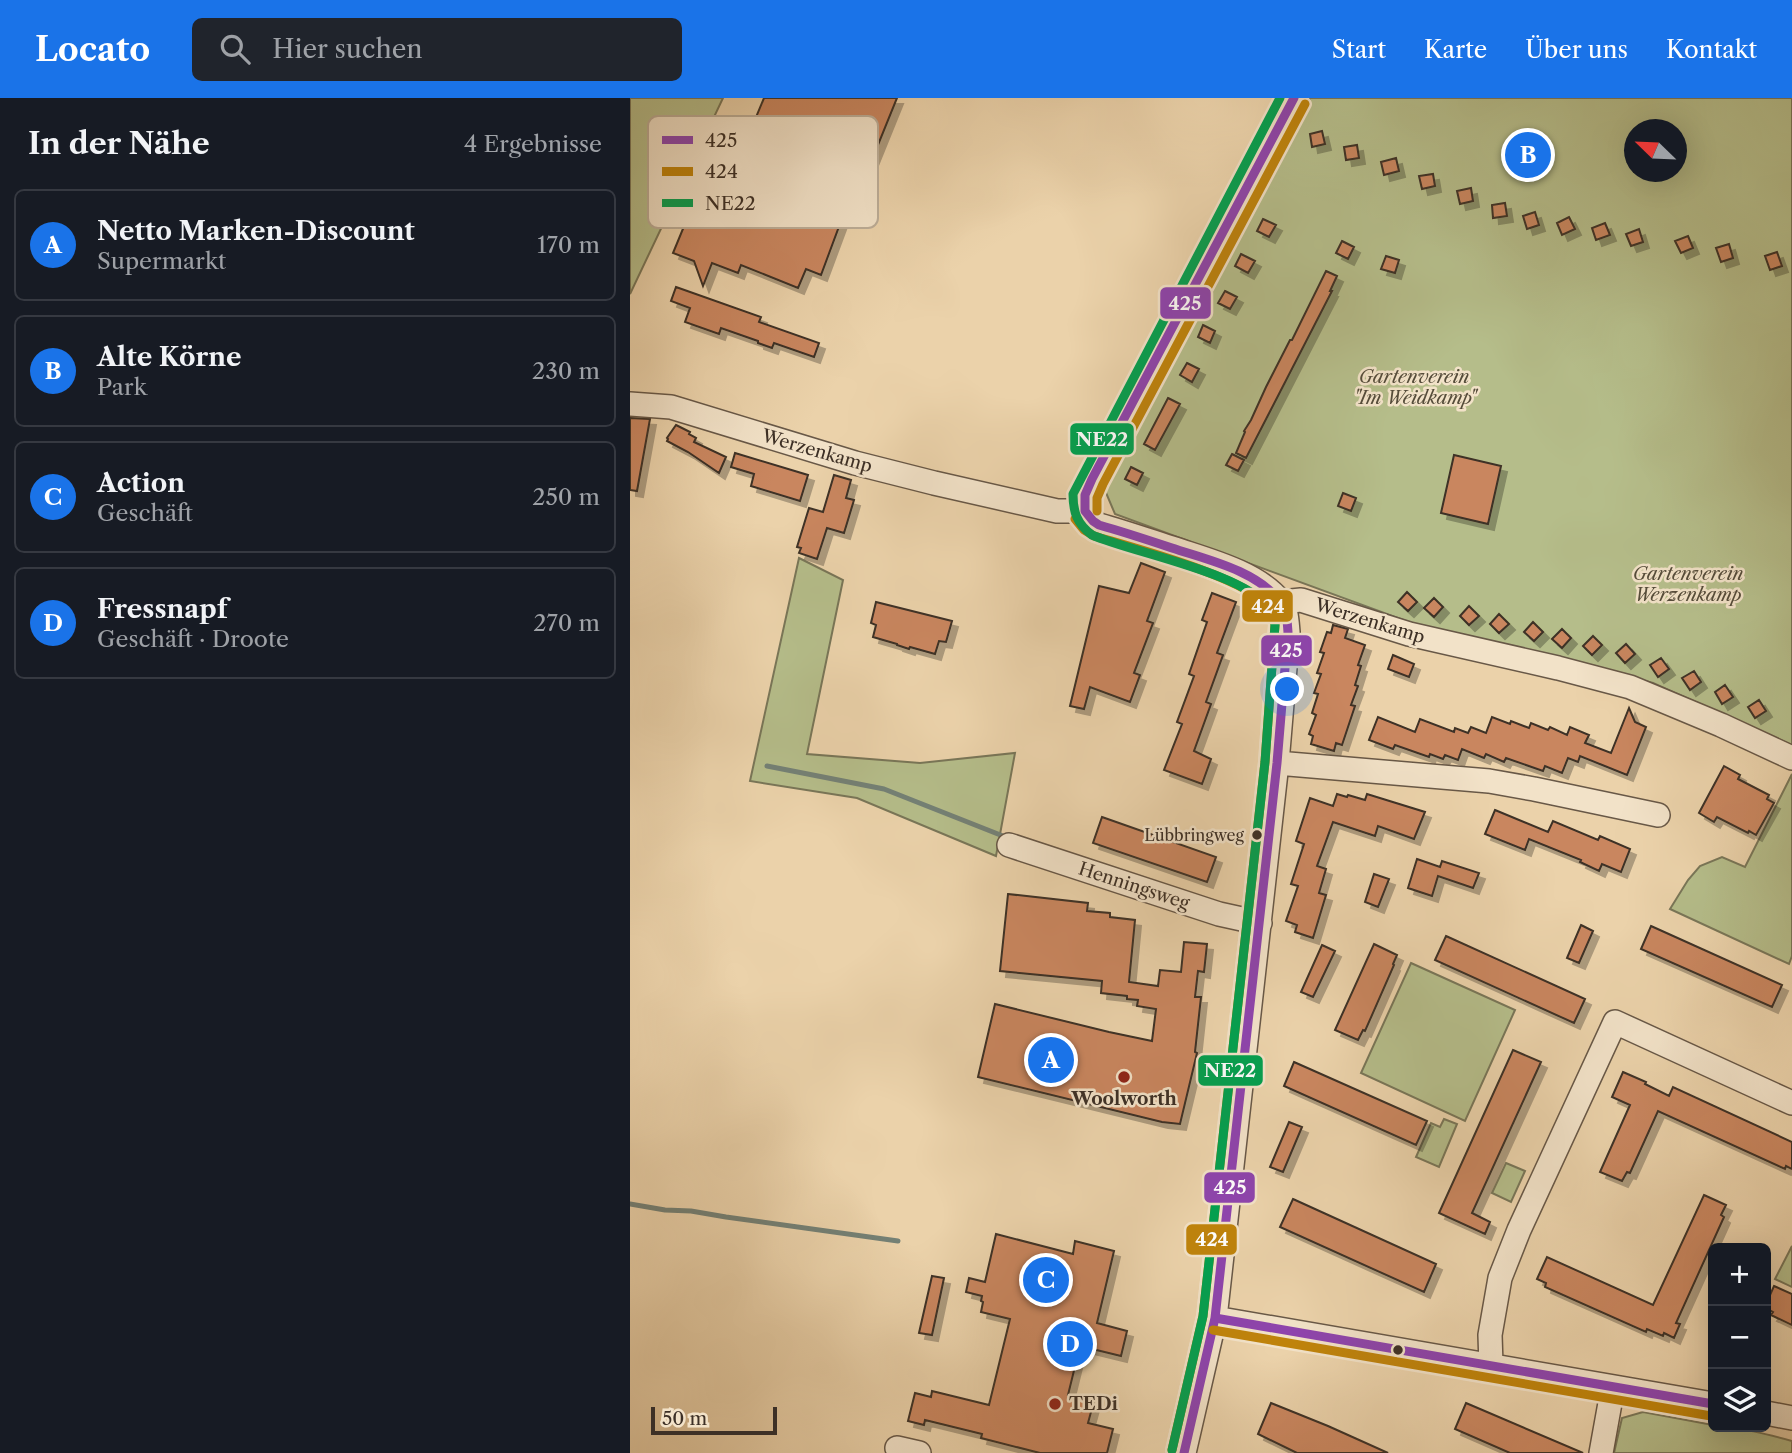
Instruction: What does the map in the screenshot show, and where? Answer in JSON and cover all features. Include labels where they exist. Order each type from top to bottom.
[{"type":"street","points":[[1085,511],[1085,495],[1092,478],[1294,98]]},
{"type":"street","name":"Werzenkamp","points":[[630,404],[671,407],[855,463],[934,483],[1057,511],[1085,511],[1098,524],[1236,571],[1262,584],[1282,602],[1301,600],[1409,634],[1630,687],[1792,758]]},
{"type":"street","points":[[1184,1453],[1215,1318],[1277,763],[1288,632],[1282,602]]},
{"type":"street","points":[[1277,763],[1489,781],[1658,816]]},
{"type":"street","name":"Henningsweg","points":[[1009,845],[1219,914],[1260,923]]},
{"type":"street","points":[[1491,1365],[1490,1335],[1500,1278],[1519,1230],[1615,1022],[1792,1103]]},
{"type":"street","points":[[1215,1318],[1708,1403]]},
{"type":"street","points":[[1601,1453],[1611,1403],[1611,1387]]},
{"type":"street","points":[[1771,1414],[1792,1418]]},
{"type":"green space","points":[[630,98],[723,98],[714,116],[648,116],[648,228],[661,228],[630,294]]},
{"type":"green space","name":"Gartenverein \"Im Weidkamp\"","points":[[1310,98],[1792,98],[1792,745],[1653,683],[1425,628],[1115,514],[1104,488],[1305,112]]},
{"type":"green space","points":[[799,558],[843,580],[807,754],[920,763],[1015,753],[996,856],[857,798],[750,781]]},
{"type":"green space","points":[[1792,774],[1792,956],[1789,964],[1670,909],[1700,866],[1722,857],[1745,867]]},
{"type":"green space","points":[[1411,963],[1515,1010],[1465,1121],[1361,1073]]},
{"type":"green space","points":[[1444,1119],[1457,1124],[1439,1167],[1416,1157],[1431,1123],[1440,1127]]},
{"type":"green space","points":[[1506,1163],[1525,1171],[1511,1202],[1492,1193]]},
{"type":"green space","points":[[1792,1246],[1792,1287],[1775,1279]]},
{"type":"green space","points":[[1643,1412],[1708,1424],[1708,1432],[1763,1433],[1792,1441],[1792,1453],[1614,1453],[1622,1418]]},
{"type":"building","points":[[764,98],[897,98],[878,145],[878,116],[756,116]]},
{"type":"building","points":[[1322,131],[1325,144],[1312,147],[1310,134]]},
{"type":"building","points":[[1357,145],[1359,158],[1346,160],[1344,147]]},
{"type":"building","points":[[1396,158],[1399,171],[1384,175],[1381,162]]},
{"type":"building","points":[[1433,174],[1435,186],[1422,189],[1419,176]]},
{"type":"building","points":[[1471,188],[1473,201],[1460,204],[1457,191]]},
{"type":"building","points":[[1505,203],[1507,216],[1493,218],[1492,205]]},
{"type":"building","points":[[1535,212],[1539,225],[1527,229],[1523,216]]},
{"type":"building","points":[[1569,217],[1575,229],[1562,235],[1557,223]]},
{"type":"building","points":[[1263,219],[1276,225],[1269,237],[1257,231]]},
{"type":"building","points":[[1605,223],[1610,235],[1596,240],[1592,228]]},
{"type":"building","points":[[683,228],[838,228],[821,275],[806,269],[798,288],[741,265],[738,273],[712,263],[703,286],[694,261],[673,253]]},
{"type":"building","points":[[1639,229],[1643,242],[1631,246],[1626,234]]},
{"type":"building","points":[[1688,236],[1693,248],[1681,253],[1675,241]]},
{"type":"building","points":[[1342,241],[1354,247],[1348,259],[1336,253]]},
{"type":"building","points":[[1729,244],[1733,258],[1721,262],[1716,248]]},
{"type":"building","points":[[1777,252],[1782,266],[1770,270],[1765,256]]},
{"type":"building","points":[[1241,254],[1255,261],[1248,273],[1235,266]]},
{"type":"building","points":[[1386,256],[1399,260],[1395,273],[1381,269]]},
{"type":"building","points":[[1326,271],[1337,276],[1332,291],[1246,458],[1236,453],[1244,431]]},
{"type":"building","points":[[676,287],[761,317],[759,322],[819,343],[814,357],[774,343],[772,348],[721,328],[719,334],[685,322],[690,308],[671,301]]},
{"type":"building","points":[[1225,291],[1237,297],[1230,309],[1218,303]]},
{"type":"building","points":[[1203,325],[1215,331],[1210,343],[1198,337]]},
{"type":"building","points":[[1187,363],[1199,369],[1192,382],[1180,375]]},
{"type":"building","points":[[1168,398],[1180,404],[1155,450],[1144,444]]},
{"type":"building","points":[[630,418],[650,419],[637,491],[630,490]]},
{"type":"building","points":[[676,425],[690,432],[689,434],[696,438],[694,442],[726,457],[719,473],[667,441]]},
{"type":"building","points":[[735,453],[808,475],[800,501],[751,486],[754,474],[731,467]]},
{"type":"building","points":[[1232,454],[1244,460],[1238,471],[1226,465]]},
{"type":"building","name":"Gartenverein \"Im Weidkamp\"","points":[[1454,455],[1501,466],[1488,524],[1441,513]]},
{"type":"building","points":[[1131,467],[1143,473],[1137,485],[1125,479]]},
{"type":"building","points":[[834,475],[851,480],[846,498],[854,500],[844,533],[827,528],[817,559],[799,553],[801,548],[797,547],[809,508],[823,512]]},
{"type":"building","points":[[1343,493],[1356,498],[1351,511],[1338,506]]},
{"type":"building","points":[[1141,563],[1165,572],[1147,621],[1153,623],[1134,673],[1140,675],[1130,702],[1090,687],[1084,709],[1070,706],[1099,586],[1129,593]]},
{"type":"building","points":[[1407,592],[1417,602],[1408,611],[1398,602]]},
{"type":"building","points":[[1212,593],[1236,602],[1217,653],[1223,655],[1206,702],[1211,704],[1194,751],[1211,759],[1202,784],[1164,770],[1182,724],[1177,722],[1194,676],[1189,674],[1207,622],[1202,620]]},
{"type":"building","points":[[1434,598],[1443,607],[1434,617],[1424,608]]},
{"type":"building","points":[[876,602],[952,621],[946,642],[939,641],[935,654],[873,637],[876,625],[871,623]]},
{"type":"building","points":[[1469,606],[1479,616],[1469,625],[1460,616]]},
{"type":"building","points":[[1499,614],[1509,624],[1499,633],[1490,624]]},
{"type":"building","points":[[1533,622],[1543,632],[1534,641],[1524,632]]},
{"type":"building","points":[[1333,625],[1348,629],[1345,638],[1365,645],[1358,665],[1361,666],[1355,685],[1358,686],[1351,705],[1355,706],[1342,745],[1336,743],[1334,751],[1311,744],[1313,736],[1309,734],[1316,715],[1312,713],[1318,694],[1314,693],[1321,674],[1317,673],[1324,653],[1320,652],[1327,632],[1331,633]]},
{"type":"building","points":[[1562,629],[1571,638],[1562,648],[1552,639]]},
{"type":"building","points":[[1593,636],[1602,645],[1592,655],[1583,646]]},
{"type":"building","points":[[1626,644],[1635,654],[1625,663],[1616,653]]},
{"type":"building","points":[[1393,655],[1414,664],[1409,677],[1388,669]]},
{"type":"building","points":[[1661,658],[1669,669],[1658,677],[1650,665]]},
{"type":"building","points":[[1694,671],[1701,682],[1690,690],[1682,678]]},
{"type":"building","points":[[1725,685],[1733,697],[1722,704],[1715,692]]},
{"type":"building","points":[[1759,700],[1766,711],[1755,718],[1748,707]]},
{"type":"building","points":[[1629,708],[1635,722],[1646,727],[1627,775],[1580,756],[1578,762],[1568,758],[1562,773],[1545,766],[1543,771],[1506,758],[1504,762],[1486,754],[1484,758],[1462,749],[1458,760],[1445,755],[1443,759],[1395,745],[1393,749],[1369,740],[1378,717],[1415,732],[1420,719],[1454,732],[1455,728],[1468,733],[1471,727],[1486,733],[1492,717],[1529,728],[1531,723],[1548,730],[1550,727],[1567,735],[1570,727],[1589,735],[1585,743],[1611,753]]},
{"type":"building","points":[[1724,766],[1740,775],[1738,779],[1769,795],[1767,799],[1774,803],[1756,835],[1717,817],[1714,822],[1699,813]]},
{"type":"building","points":[[1337,794],[1365,800],[1367,794],[1425,812],[1414,839],[1378,826],[1375,836],[1333,822],[1317,866],[1326,869],[1319,893],[1326,895],[1313,938],[1295,932],[1297,925],[1286,921],[1298,886],[1291,884],[1304,844],[1296,841],[1310,798],[1333,806]]},
{"type":"building","points":[[1495,810],[1548,832],[1553,821],[1598,840],[1600,836],[1630,849],[1621,872],[1602,864],[1599,871],[1580,862],[1581,860],[1529,839],[1525,850],[1485,834]]},
{"type":"building","points":[[1102,817],[1216,857],[1207,882],[1093,843]]},
{"type":"building","points":[[1417,859],[1440,867],[1442,861],[1479,873],[1473,888],[1438,876],[1432,896],[1408,888]]},
{"type":"building","points":[[1374,874],[1389,879],[1378,907],[1365,902]]},
{"type":"building","points":[[1008,894],[1088,903],[1087,911],[1110,913],[1110,917],[1135,920],[1129,982],[1158,986],[1160,970],[1181,972],[1184,942],[1207,944],[1204,972],[1198,971],[1195,997],[1201,997],[1197,1053],[1180,1124],[1162,1122],[978,1077],[995,1004],[1152,1041],[1156,1009],[1137,1006],[1138,1000],[1127,999],[1127,996],[1101,993],[1102,981],[1000,971]]},
{"type":"building","points":[[1581,925],[1593,931],[1579,963],[1567,958]]},
{"type":"building","points":[[1651,926],[1782,985],[1772,1007],[1641,949]]},
{"type":"building","points":[[1446,936],[1585,999],[1574,1023],[1435,960]]},
{"type":"building","points":[[1374,944],[1397,955],[1365,1031],[1363,1030],[1358,1040],[1335,1030]]},
{"type":"building","points":[[1322,945],[1335,951],[1313,997],[1301,992]]},
{"type":"building","points":[[1513,1050],[1541,1062],[1472,1213],[1490,1222],[1485,1234],[1439,1213]]},
{"type":"building","points":[[1294,1062],[1427,1121],[1416,1145],[1284,1086]]},
{"type":"building","points":[[1623,1072],[1669,1096],[1673,1087],[1792,1142],[1792,1169],[1786,1166],[1785,1169],[1658,1111],[1630,1173],[1627,1172],[1622,1181],[1600,1172],[1630,1105],[1612,1097]]},
{"type":"building","points":[[1289,1122],[1302,1127],[1283,1172],[1270,1167]]},
{"type":"building","points":[[1704,1195],[1726,1205],[1721,1215],[1724,1217],[1712,1243],[1708,1243],[1708,1252],[1676,1323],[1680,1324],[1674,1338],[1647,1329],[1646,1332],[1545,1287],[1546,1283],[1537,1279],[1547,1257],[1653,1305]]},
{"type":"building","points":[[1293,1199],[1436,1264],[1424,1292],[1280,1227]]},
{"type":"building","points":[[996,1234],[1073,1254],[1075,1241],[1114,1251],[1097,1323],[1127,1331],[1121,1356],[1080,1346],[1068,1395],[1094,1401],[1088,1423],[1113,1429],[1107,1453],[1040,1453],[981,1438],[982,1434],[925,1420],[924,1425],[908,1421],[915,1393],[931,1397],[932,1391],[989,1405],[1010,1319],[981,1312],[982,1296],[966,1292],[969,1278],[985,1282]]},
{"type":"building","points":[[932,1276],[944,1278],[932,1335],[919,1333]]},
{"type":"building","points":[[1774,1286],[1792,1294],[1792,1325],[1771,1315],[1771,1293]]},
{"type":"building","points":[[1271,1403],[1388,1453],[1297,1453],[1258,1434]]},
{"type":"building","points":[[1466,1403],[1583,1453],[1510,1453],[1455,1429]]},
{"type":"waterway","points":[[767,766],[884,789],[1003,836]]},
{"type":"waterway","points":[[630,1204],[898,1241]]},
{"type":"transit line","name":"NE22","points":[[1172,1450],[1203,1316],[1265,762],[1275,625],[1271,610],[1258,597],[1238,585],[1188,565],[1092,535],[1077,517],[1073,494],[1280,98]]},
{"type":"transit line","name":"425","points":[[1085,511],[1085,495],[1092,479],[1294,98]]},
{"type":"transit line","name":"424","points":[[1097,511],[1097,498],[1103,484],[1305,104]]},
{"type":"transit line","name":"425","points":[[1085,511],[1099,525],[1215,562],[1258,581],[1280,601],[1287,619],[1277,763],[1215,1318],[1184,1453]]},
{"type":"transit line","name":"424","points":[[1075,519],[1084,530],[1094,536],[1189,565],[1240,586],[1259,597],[1271,609],[1275,625],[1265,762],[1203,1316],[1172,1450]]},
{"type":"transit line","name":"425","points":[[1215,1318],[1708,1403]]},
{"type":"transit line","name":"424","points":[[1213,1330],[1708,1415]]},
{"type":"place","name":"Alte Körne","points":[[1528,155]]},
{"type":"place","name":"Lübbringweg","points":[[1257,835]]},
{"type":"place","name":"Netto Marken-Discount","points":[[1051,1060]]},
{"type":"place","name":"Woolworth","points":[[1124,1077]]},
{"type":"place","name":"Action","points":[[1046,1280]]},
{"type":"place","name":"Fressnapf","points":[[1070,1344]]},
{"type":"place","name":"TEDi","points":[[1055,1404]]},
{"type":"park label","name":"Gartenverein Werzenkamp","points":[[1688,584]]}]
